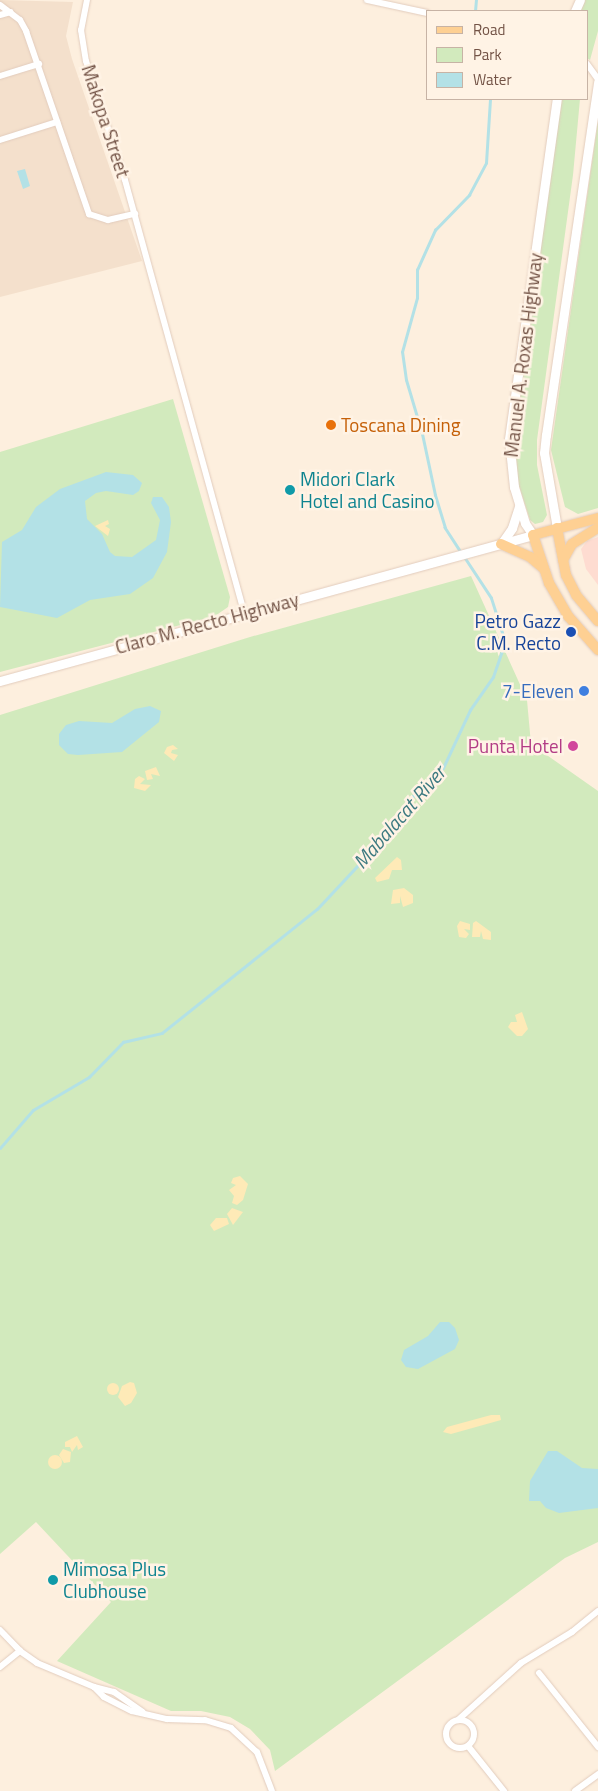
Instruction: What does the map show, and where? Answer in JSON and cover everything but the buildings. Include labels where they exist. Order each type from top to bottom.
[{"type":"main road","name":"Manuel A. Roxas Highway","points":[[598,80],[544,453],[563,560],[576,595],[598,621]]},
{"type":"main road","name":"Manuel A. Roxas Highway","points":[[557,100],[509,439],[509,460],[519,506],[533,535],[544,569],[569,617],[598,650]]},
{"type":"main road","points":[[501,544],[512,528],[519,506]]},
{"type":"main road","points":[[501,544],[598,518]]},
{"type":"main road","points":[[563,560],[572,544],[598,528]]},
{"type":"main road","points":[[501,544],[530,557],[544,569]]},
{"type":"main road","name":"Claro M. Recto Highway","points":[[0,681],[244,612],[501,544]]},
{"type":"street","name":"Makopa Street","points":[[87,0],[81,30],[86,61],[135,214],[244,612]]},
{"type":"street","points":[[367,0],[426,13]]},
{"type":"street","points":[[0,5],[11,12],[26,31],[39,64],[89,214],[108,220],[135,214]]},
{"type":"street","points":[[0,15],[11,12]]},
{"type":"street","points":[[0,76],[39,64]]},
{"type":"street","points":[[588,65],[598,80]]},
{"type":"street","points":[[0,140],[57,122]]},
{"type":"street","points":[[458,1720],[467,1722],[473,1729],[474,1738],[468,1746],[455,1748],[446,1738],[450,1724],[458,1720],[521,1663],[572,1632],[598,1611]]},
{"type":"street","points":[[0,1630],[20,1651],[37,1663],[94,1688],[117,1705],[167,1719],[204,1720],[231,1728],[257,1752],[272,1791]]},
{"type":"street","points":[[0,1667],[20,1651]]},
{"type":"street","points":[[539,1673],[598,1747]]},
{"type":"street","points":[[468,1746],[504,1791]]},
{"type":"street","points":[[575,1791],[598,1774]]},
{"type":"shaded area","points":[[0,0],[73,2],[66,36],[72,59],[142,261],[0,297]]},
{"type":"shaded area","points":[[598,537],[598,585],[586,569],[581,549],[587,541]]},
{"type":"green space","points":[[583,0],[598,0],[598,31],[590,60],[588,59],[588,10],[580,10]]},
{"type":"green space","points":[[560,100],[580,100],[573,175],[537,440],[537,465],[547,515],[543,522],[535,524],[530,520],[518,483],[512,446]]},
{"type":"green space","points":[[598,120],[598,508],[578,514],[565,507],[551,450]]},
{"type":"green space","points":[[173,399],[230,597],[228,607],[215,616],[0,672],[0,452]]},
{"type":"green space","points":[[471,576],[527,700],[531,744],[598,791],[598,1542],[565,1558],[275,1771],[270,1750],[250,1729],[230,1717],[201,1711],[171,1711],[57,1661],[111,1602],[36,1522],[0,1554],[0,715],[250,637]]},
{"type":"sand","points":[[108,520],[109,524],[105,526],[110,529],[108,536],[95,526]]},
{"type":"sand","points":[[173,745],[178,749],[172,750],[171,753],[178,755],[174,761],[164,753],[167,747]]},
{"type":"sand","points":[[156,767],[160,776],[151,774],[153,779],[147,780],[145,771]]},
{"type":"sand","points":[[139,776],[145,779],[140,784],[151,785],[145,791],[134,788],[135,779]]},
{"type":"sand","points":[[397,857],[401,860],[402,870],[392,870],[389,879],[377,882],[375,878]]},
{"type":"sand","points":[[404,888],[413,895],[413,903],[403,907],[400,896],[400,903],[391,904],[393,890]]},
{"type":"sand","points":[[460,921],[470,924],[470,930],[464,929],[469,934],[466,938],[459,937],[457,926]]},
{"type":"sand","points":[[476,921],[491,932],[491,940],[483,939],[481,931],[480,937],[472,937],[473,923]]},
{"type":"sand","points":[[522,1012],[528,1029],[522,1036],[517,1036],[508,1027],[511,1022],[517,1022],[515,1015]]},
{"type":"sand","points":[[240,1176],[248,1184],[243,1200],[237,1205],[232,1203],[234,1196],[229,1190],[236,1185],[231,1183],[233,1178]]},
{"type":"sand","points":[[232,1208],[243,1212],[233,1225],[227,1214]]},
{"type":"sand","points":[[216,1218],[227,1218],[229,1224],[214,1231],[210,1225]]},
{"type":"sand","points":[[130,1382],[134,1383],[137,1393],[131,1403],[125,1406],[118,1397],[122,1386]]},
{"type":"sand","points":[[115,1383],[118,1384],[118,1394],[111,1395],[108,1394],[107,1387],[108,1384]]},
{"type":"sand","points":[[491,1415],[500,1415],[501,1420],[451,1434],[443,1432],[447,1427]]},
{"type":"sand","points":[[77,1436],[83,1447],[78,1450],[77,1445],[72,1452],[70,1447],[65,1447],[65,1442]]},
{"type":"sand","points":[[63,1449],[71,1452],[70,1462],[64,1463],[59,1455]]},
{"type":"sand","points":[[55,1455],[60,1457],[62,1462],[60,1467],[55,1469],[50,1467],[48,1462],[50,1457]]},
{"type":"water","points":[[25,169],[30,186],[23,189],[17,171]]},
{"type":"water","points":[[106,472],[133,475],[142,483],[139,491],[133,495],[106,491],[96,493],[85,501],[87,519],[102,534],[110,552],[115,556],[132,557],[156,540],[160,520],[151,503],[153,497],[162,497],[169,507],[171,522],[167,552],[153,578],[130,594],[90,600],[57,618],[0,607],[2,542],[22,530],[36,507],[60,489]]},
{"type":"water","points":[[150,706],[161,711],[159,722],[122,752],[68,754],[59,745],[59,734],[66,725],[79,721],[112,723],[135,709]]},
{"type":"water","points":[[440,1322],[449,1322],[455,1328],[459,1340],[455,1349],[418,1369],[406,1367],[401,1360],[404,1350],[428,1336]]},
{"type":"water","points":[[548,1451],[557,1451],[582,1468],[598,1469],[598,1508],[559,1513],[546,1508],[540,1501],[529,1501],[530,1481]]},
{"type":"waterway","name":"Mabalacat River","points":[[475,10],[476,0]]},
{"type":"waterway","name":"Mabalacat River","points":[[461,553],[445,528],[435,495],[422,434],[406,380],[402,352],[417,298],[417,270],[435,230],[469,195],[486,163],[490,100]]},
{"type":"waterway","name":"Mabalacat River","points":[[0,1148],[33,1110],[89,1077],[123,1042],[162,1033],[317,909],[389,832],[413,796],[443,768],[470,710],[493,677],[505,642],[491,598],[464,557]]},
{"type":"place","name":"Toscana Dining","points":[[331,425]]},
{"type":"place","name":"Midori Clark Hotel and Casino","points":[[290,490]]},
{"type":"place","name":"Petro Gazz C.M. Recto","points":[[571,632]]},
{"type":"place","name":"7-Eleven","points":[[584,691]]},
{"type":"place","name":"Punta Hotel","points":[[573,746]]},
{"type":"place","name":"Mimosa Plus Clubhouse","points":[[53,1580]]}]
